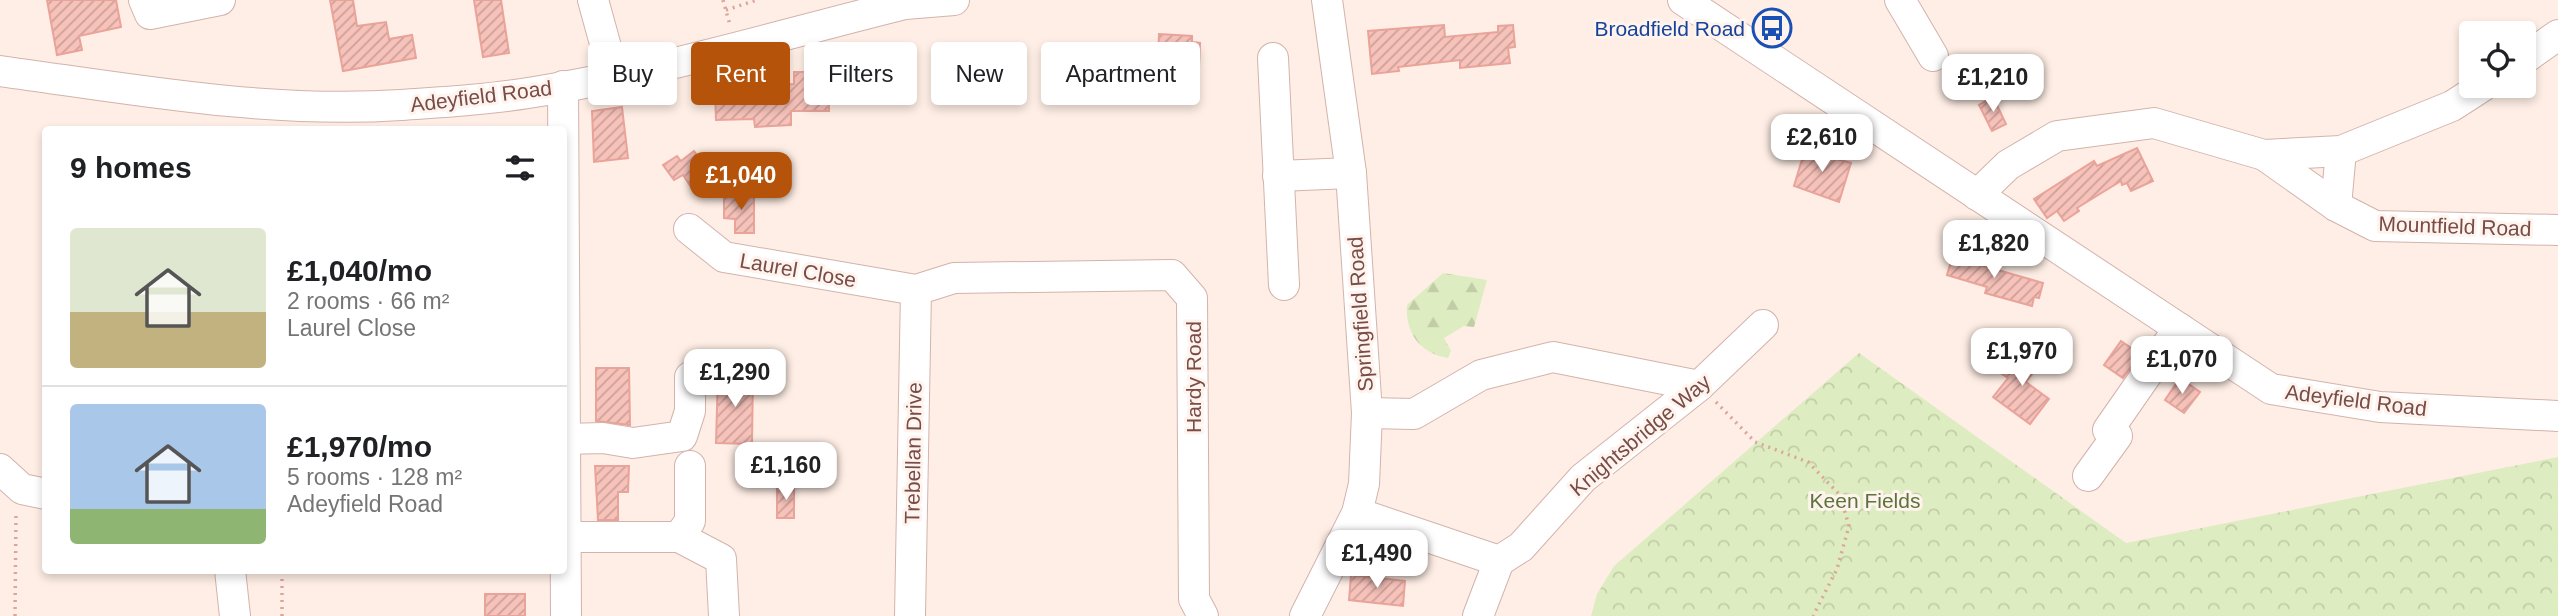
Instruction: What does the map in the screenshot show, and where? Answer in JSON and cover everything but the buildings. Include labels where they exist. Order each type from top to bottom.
[{"type":"street","points":[[144,0],[150,14],[220,0]]},
{"type":"street","points":[[593,0],[605,42]]},
{"type":"street","name":"Adeyfield Road","points":[[677,60],[905,4],[954,0]]},
{"type":"street","name":"Springfield Road","points":[[1305,616],[1357,513],[1364,484],[1367,413],[1351,173],[1328,0]]},
{"type":"street","name":"Adeyfield Road","points":[[1683,0],[2271,389],[2380,407],[2558,416]]},
{"type":"street","points":[[1900,0],[1933,56]]},
{"type":"street","points":[[2536,50],[2558,36]]},
{"type":"street","points":[[1273,58],[1284,285]]},
{"type":"street","name":"Adeyfield Road","points":[[0,71],[192,98],[291,117],[526,94],[588,81]]},
{"type":"street","points":[[564,86],[564,126]]},
{"type":"street","points":[[2263,155],[2341,151],[2452,106],[2464,98]]},
{"type":"street","name":"Mountfield Road","points":[[1977,195],[2008,165],[2057,136],[2154,123],[2263,155],[2336,206],[2375,226],[2558,230]]},
{"type":"street","points":[[2336,206],[2341,151]]},
{"type":"street","points":[[1278,176],[1351,173]]},
{"type":"street","name":"Laurel Close","points":[[689,229],[724,257],[916,290]]},
{"type":"street","name":"Hardy Road","points":[[916,290],[954,278],[1172,275],[1192,298],[1194,599],[1203,616]]},
{"type":"street","name":"Trebellan Drive","points":[[910,616],[916,290]]},
{"type":"street","name":"Knightsbridge Way","points":[[1499,561],[1521,547],[1583,478],[1699,386],[1763,326]]},
{"type":"street","points":[[2088,476],[2117,436],[2108,430],[2179,328]]},
{"type":"street","points":[[1367,413],[1414,414],[1481,375],[1553,357],[1699,386]]},
{"type":"street","points":[[567,427],[603,438],[633,443],[682,436],[690,411],[690,377]]},
{"type":"street","points":[[679,537],[690,521],[690,467]]},
{"type":"street","points":[[1357,513],[1499,561],[1478,616]]},
{"type":"street","points":[[567,537],[679,537],[721,559],[724,616]]},
{"type":"street","points":[[230,574],[235,616]]},
{"type":"street","points":[[566,574],[566,616]]},
{"type":"path","points":[[726,10],[757,0]]},
{"type":"path","points":[[1699,386],[1755,442],[1808,462],[1840,495],[1849,526],[1837,569],[1813,616]]},
{"type":"path","points":[[15,616],[15,503],[22,484]]},
{"type":"path","points":[[282,574],[282,616]]},
{"type":"green space","points":[[1443,273],[1487,280],[1474,327],[1464,326],[1444,338],[1451,351],[1448,358],[1430,352],[1416,340],[1407,315],[1407,305]]},
{"type":"green space","name":"Keen Fields","points":[[1859,353],[2126,543],[2558,457],[2558,616],[1591,616],[1597,594],[1614,566]]},
{"type":"place","name":"Broadfield Road","points":[[1772,28]]}]
